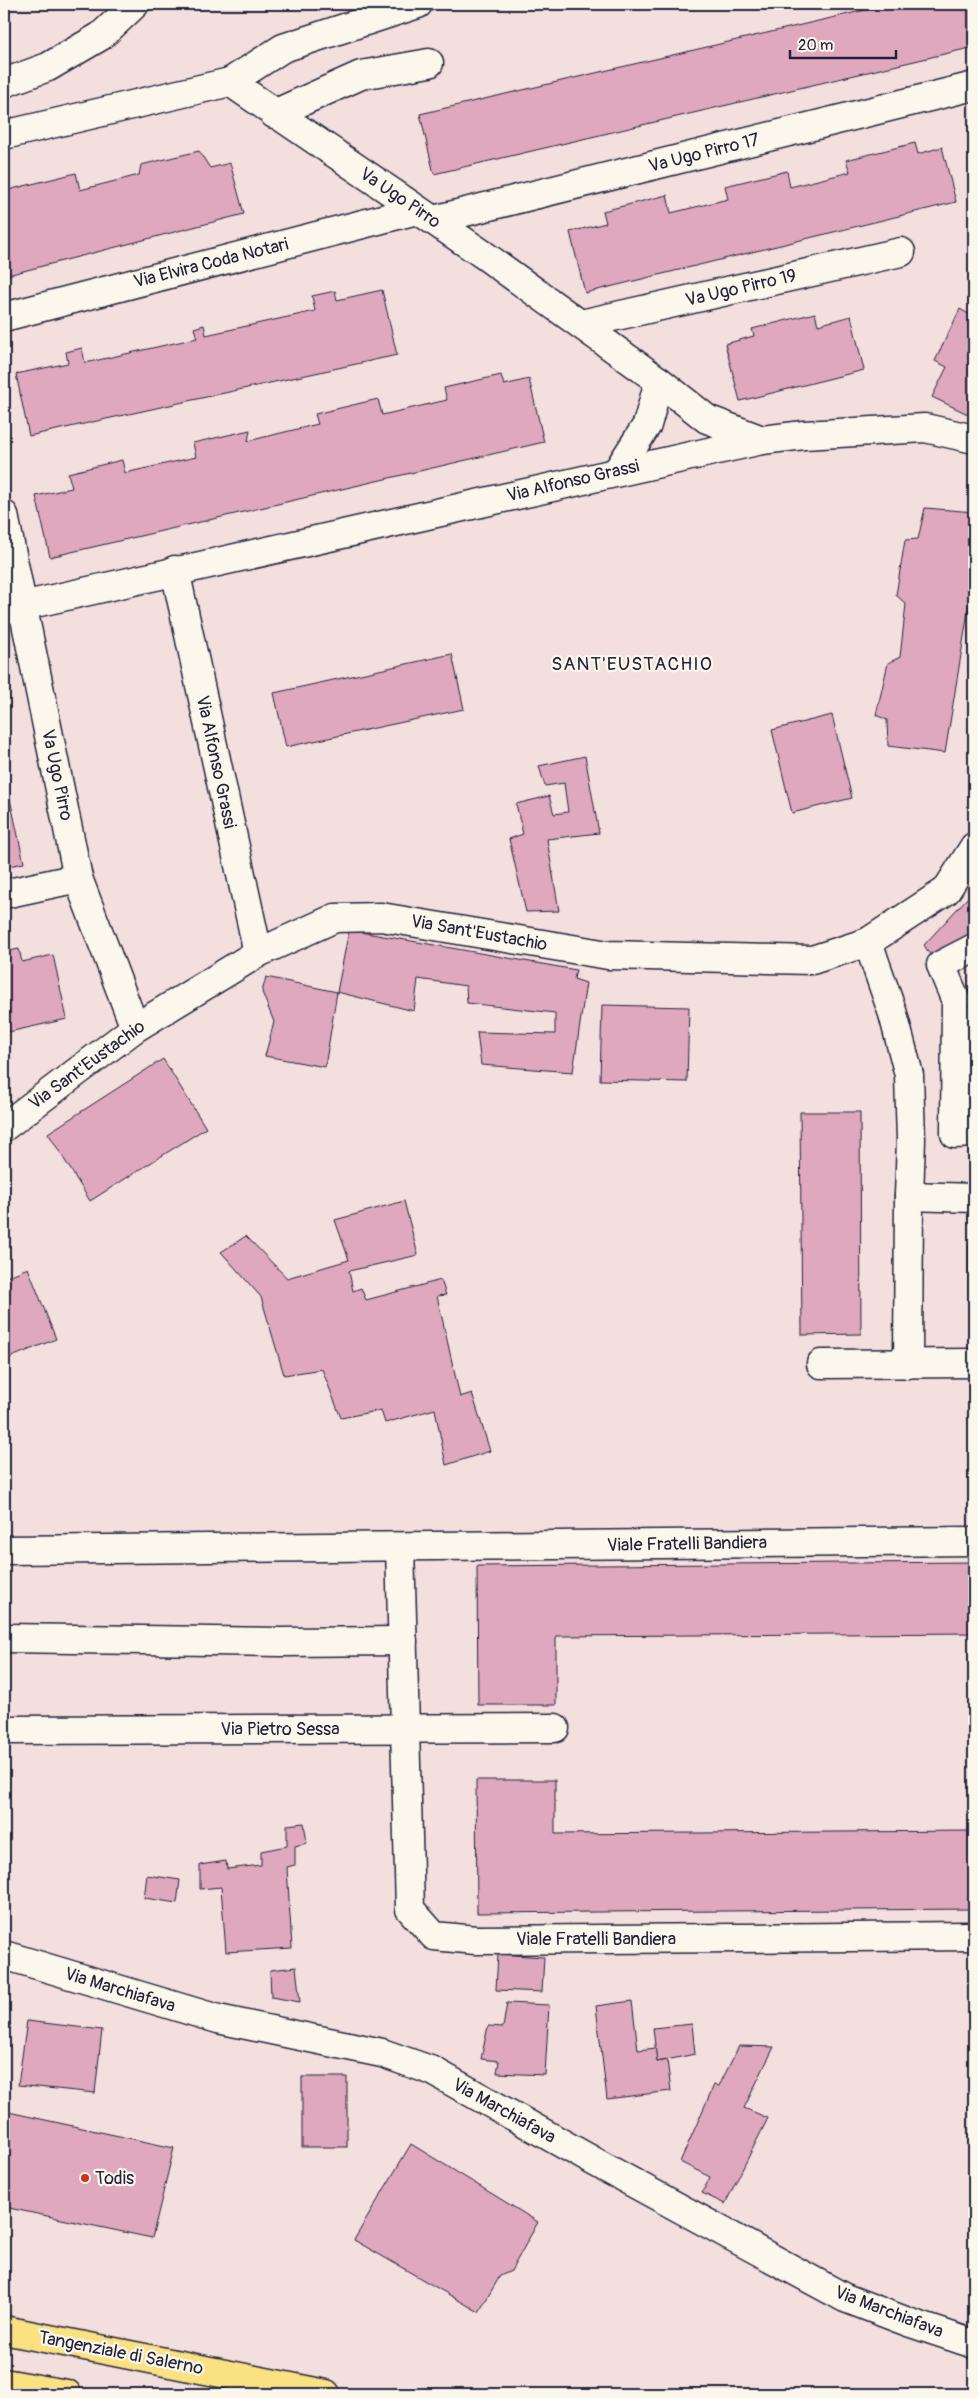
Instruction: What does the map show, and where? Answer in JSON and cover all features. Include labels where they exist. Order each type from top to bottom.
[{"type":"highway","name":"Tangenziale di Salerno","points":[[4,2330],[326,2394]]},
{"type":"highway","points":[[4,2382],[68,2394]]},
{"type":"street","points":[[4,83],[48,67],[101,36],[135,4]]},
{"type":"street","points":[[4,136],[230,82],[283,48],[418,4]]},
{"type":"street","points":[[274,114],[361,75],[429,63]]},
{"type":"street","name":"Va Ugo Pirro","points":[[230,82],[581,324],[660,381],[707,419],[762,440]]},
{"type":"street","name":"Va Ugo Pirro 17","points":[[425,215],[974,86]]},
{"type":"street","name":"Via Elvira Coda Notari","points":[[4,317],[425,215]]},
{"type":"street","name":"Va Ugo Pirro 19","points":[[581,324],[901,252]]},
{"type":"street","points":[[618,470],[647,425],[660,381]]},
{"type":"street","name":"Via Alfonso Grassi","points":[[13,608],[618,470],[762,440],[804,434],[925,428],[974,439]]},
{"type":"street","name":"Va Ugo Pirro","points":[[4,515],[13,608],[78,878],[135,1028]]},
{"type":"street","name":"Via Alfonso Grassi","points":[[175,570],[258,953]]},
{"type":"street","name":"Via Sant'Eustachio","points":[[4,1127],[135,1028],[258,953],[334,918],[381,917],[608,955],[812,960],[868,942],[946,891],[974,847]]},
{"type":"street","points":[[4,894],[78,878]]},
{"type":"street","points":[[868,942],[893,1014],[909,1075],[911,1140],[908,1364]]},
{"type":"street","points":[[974,948],[941,965],[956,1001],[955,1134],[974,1133]]},
{"type":"street","points":[[909,1196],[974,1198]]},
{"type":"street","points":[[821,1364],[974,1363]]},
{"type":"street","name":"Viale Fratelli Bandiera","points":[[4,1550],[400,1548],[974,1541]]},
{"type":"street","name":"Viale Fratelli Bandiera","points":[[400,1548],[410,1909],[434,1936],[476,1940],[974,1936]]},
{"type":"street","points":[[4,1638],[403,1642]]},
{"type":"street","name":"Via Pietro Sessa","points":[[4,1730],[556,1728]]},
{"type":"street","name":"Via Marchiafava","points":[[4,1954],[218,2019],[382,2053],[433,2071],[604,2167],[845,2298],[974,2344]]},
{"type":"building","points":[[891,4],[974,4],[974,47],[434,174],[420,114]]},
{"type":"building","points":[[915,143],[918,154],[942,147],[956,202],[585,293],[570,232],[606,223],[603,211],[667,195],[671,213],[728,199],[725,186],[787,171],[790,187],[850,172],[846,160]]},
{"type":"building","points":[[199,151],[210,168],[230,163],[244,214],[4,276],[4,209],[8,208],[4,191],[76,173],[80,190],[139,175],[141,165]]},
{"type":"building","points":[[382,290],[397,355],[29,436],[16,374],[68,363],[66,352],[82,348],[85,363],[197,338],[194,328],[204,325],[206,335],[315,311],[312,296],[335,291],[337,300]]},
{"type":"building","points":[[960,309],[972,316],[974,312],[974,417],[932,397],[947,367],[935,361]]},
{"type":"building","points":[[815,313],[818,325],[851,316],[864,370],[740,401],[725,344],[754,336],[752,329]]},
{"type":"building","points":[[501,375],[504,385],[529,379],[544,442],[50,557],[36,496],[72,488],[68,473],[122,460],[125,473],[196,457],[193,443],[250,430],[248,441],[318,424],[315,414],[378,399],[382,415],[447,400],[444,388]]},
{"type":"building","points":[[925,508],[974,512],[974,575],[945,753],[888,746],[887,720],[876,715],[888,663],[900,657],[906,604],[896,595],[905,540],[918,539]]},
{"type":"building","points":[[452,654],[464,709],[286,747],[274,693]]},
{"type":"building","points":[[832,715],[852,798],[792,813],[772,730]]},
{"type":"building","points":[[585,756],[599,833],[547,839],[559,911],[526,912],[509,839],[523,834],[516,804],[549,796],[554,814],[568,812],[564,783],[545,786],[539,766]]},
{"type":"building","points":[[10,799],[24,863],[4,867],[4,801]]},
{"type":"building","points":[[974,893],[974,938],[934,961],[924,945],[969,896]]},
{"type":"building","points":[[349,930],[576,970],[574,979],[586,983],[573,1072],[481,1065],[477,1032],[555,1034],[555,1013],[467,1003],[466,986],[418,979],[414,1011],[337,992]]},
{"type":"building","points":[[19,949],[22,962],[53,955],[67,1019],[4,1033],[4,952]]},
{"type":"building","points":[[266,977],[337,992],[325,1067],[265,1056],[274,1022],[262,992]]},
{"type":"building","points":[[602,1005],[689,1007],[687,1082],[600,1080]]},
{"type":"building","points":[[163,1059],[206,1128],[90,1201],[48,1133]]},
{"type":"building","points":[[800,1112],[860,1112],[861,1334],[802,1335]]},
{"type":"building","points":[[404,1201],[418,1255],[349,1271],[353,1291],[361,1288],[366,1300],[441,1280],[446,1295],[437,1296],[460,1397],[472,1393],[490,1451],[446,1465],[435,1409],[385,1423],[381,1410],[341,1418],[322,1369],[284,1375],[261,1297],[221,1252],[246,1236],[287,1278],[349,1260],[335,1220]]},
{"type":"building","points":[[969,1246],[974,1246],[974,1306],[969,1306]]},
{"type":"building","points":[[28,1268],[56,1339],[4,1360],[4,1278]]},
{"type":"building","points":[[974,1562],[974,1633],[556,1636],[556,1705],[478,1705],[477,1566]]},
{"type":"building","points":[[476,1780],[555,1780],[555,1834],[974,1831],[974,1909],[477,1913]]},
{"type":"building","points":[[304,1823],[307,1843],[295,1846],[295,1865],[287,1867],[292,1948],[226,1952],[221,1887],[200,1889],[200,1865],[226,1861],[227,1869],[261,1865],[261,1851],[287,1846],[287,1825]]},
{"type":"building","points":[[147,1875],[180,1880],[177,1903],[144,1898]]},
{"type":"building","points":[[498,1954],[544,1957],[542,1992],[496,1990]]},
{"type":"building","points":[[296,1967],[300,2002],[271,1997],[270,1970]]},
{"type":"building","points":[[632,2001],[638,2050],[656,2048],[657,2062],[667,2060],[671,2091],[607,2099],[596,2006]]},
{"type":"building","points":[[507,2003],[549,2005],[545,2075],[497,2073],[499,2061],[481,2059],[488,2026],[503,2027]]},
{"type":"building","points":[[27,2021],[102,2030],[95,2093],[18,2085]]},
{"type":"building","points":[[692,2024],[695,2054],[657,2062],[653,2028]]},
{"type":"building","points":[[739,2046],[774,2047],[744,2108],[768,2118],[725,2204],[702,2193],[710,2177],[680,2162],[714,2085],[719,2086]]},
{"type":"building","points":[[302,2077],[347,2077],[347,2147],[302,2147]]},
{"type":"building","name":"Todis","points":[[4,2111],[174,2148],[152,2238],[4,2207]]},
{"type":"building","points":[[411,2144],[538,2222],[511,2271],[500,2276],[479,2312],[354,2240]]},
{"type":"place","name":"Todis","points":[[85,2178]]},
{"type":"district","name":"SANT'EUSTACHIO","points":[[632,664]]}]
